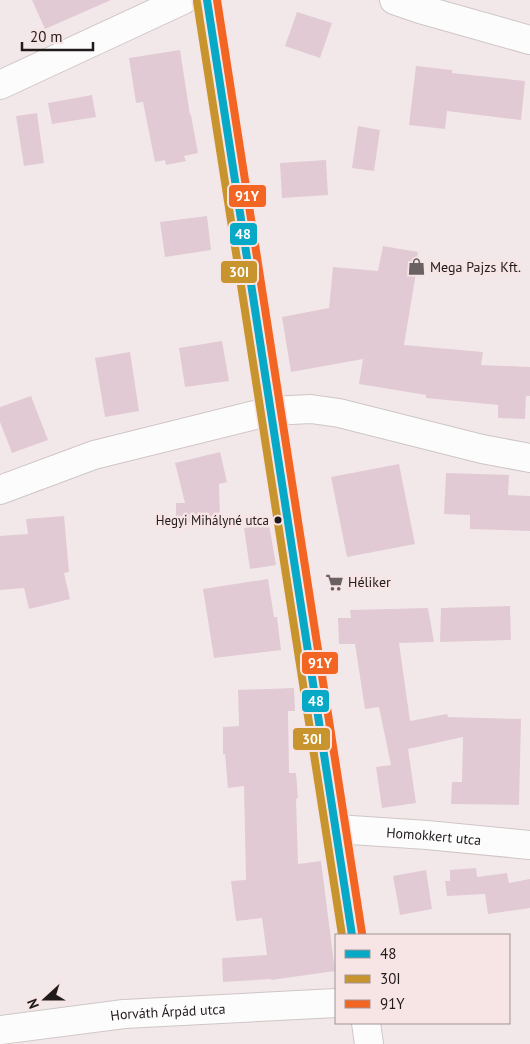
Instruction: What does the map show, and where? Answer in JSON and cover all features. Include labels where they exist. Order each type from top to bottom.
[{"type":"street","points":[[0,85],[183,0]]},
{"type":"street","points":[[207,0],[352,934]]},
{"type":"street","points":[[394,0],[530,40]]},
{"type":"street","points":[[0,490],[94,455],[271,411],[311,409],[339,414],[482,450],[530,458]]},
{"type":"street","name":"Homokkert utca","points":[[336,829],[428,835],[530,845]]},
{"type":"street","name":"Horváth Árpád utca","points":[[0,1030],[124,1014],[335,1003]]},
{"type":"street","points":[[366,1024],[369,1044]]},
{"type":"building","points":[[32,0],[111,0],[45,29]]},
{"type":"building","points":[[297,12],[332,23],[320,58],[285,46]]},
{"type":"building","points":[[180,50],[198,153],[184,156],[186,161],[166,165],[165,160],[155,162],[143,102],[136,103],[129,58]]},
{"type":"building","points":[[416,66],[452,70],[452,73],[525,81],[521,120],[447,111],[445,129],[409,125]]},
{"type":"building","points":[[92,95],[96,117],[52,124],[48,103]]},
{"type":"building","points":[[37,113],[44,163],[24,166],[16,116]]},
{"type":"building","points":[[358,126],[380,130],[374,171],[352,168]]},
{"type":"building","points":[[326,160],[328,195],[282,198],[280,163]]},
{"type":"building","points":[[207,216],[211,250],[165,257],[160,222]]},
{"type":"building","points":[[383,246],[418,252],[404,345],[483,352],[481,365],[530,367],[530,396],[526,396],[525,419],[498,418],[498,405],[426,398],[426,395],[359,384],[363,359],[291,372],[282,317],[329,308],[333,267],[378,271]]},
{"type":"building","points":[[222,341],[229,381],[185,387],[179,348]]},
{"type":"building","points":[[130,352],[139,411],[105,417],[95,358]]},
{"type":"building","points":[[31,396],[48,440],[12,453],[0,422],[0,407]]},
{"type":"building","points":[[220,452],[227,482],[219,484],[220,522],[176,523],[176,503],[185,503],[175,463]]},
{"type":"building","points":[[399,464],[415,544],[347,557],[331,477]]},
{"type":"building","points":[[446,473],[509,475],[508,495],[530,496],[530,531],[470,529],[470,515],[444,514]]},
{"type":"building","points":[[64,516],[69,572],[64,573],[70,599],[29,609],[24,588],[0,590],[0,536],[28,534],[26,519]]},
{"type":"building","points":[[269,524],[276,565],[250,569],[244,528]]},
{"type":"building","points":[[268,579],[274,617],[277,617],[281,650],[214,658],[203,589]]},
{"type":"building","points":[[510,606],[511,640],[440,642],[441,608]]},
{"type":"building","points":[[428,608],[434,642],[399,643],[410,721],[447,714],[448,717],[521,719],[519,805],[451,804],[452,782],[462,782],[463,737],[408,749],[416,803],[382,808],[376,767],[391,765],[379,707],[365,709],[355,644],[339,644],[338,618],[351,618],[350,610]]},
{"type":"building","points":[[294,688],[295,711],[288,711],[289,773],[296,773],[298,864],[321,861],[335,971],[271,980],[223,982],[222,958],[267,955],[262,918],[236,921],[231,881],[246,880],[244,786],[228,788],[225,754],[223,754],[223,727],[239,726],[238,690]]},
{"type":"building","points":[[476,868],[477,877],[507,873],[509,883],[530,879],[530,908],[488,914],[485,894],[447,896],[445,881],[450,881],[450,870]]},
{"type":"building","points":[[426,870],[432,909],[400,915],[393,876]]},
{"type":"transit line","name":"48","points":[[207,0],[352,934]]},
{"type":"transit line","name":"91Y","points":[[217,0],[362,933]]},
{"type":"transit line","name":"30I","points":[[197,2],[342,934]]},
{"type":"place","name":"Mega Pajzs Kft.","points":[[416,267]]},
{"type":"place","name":"Hegyi Mihályné utca","points":[[278,520]]},
{"type":"place","name":"Héliker","points":[[334,582]]}]
